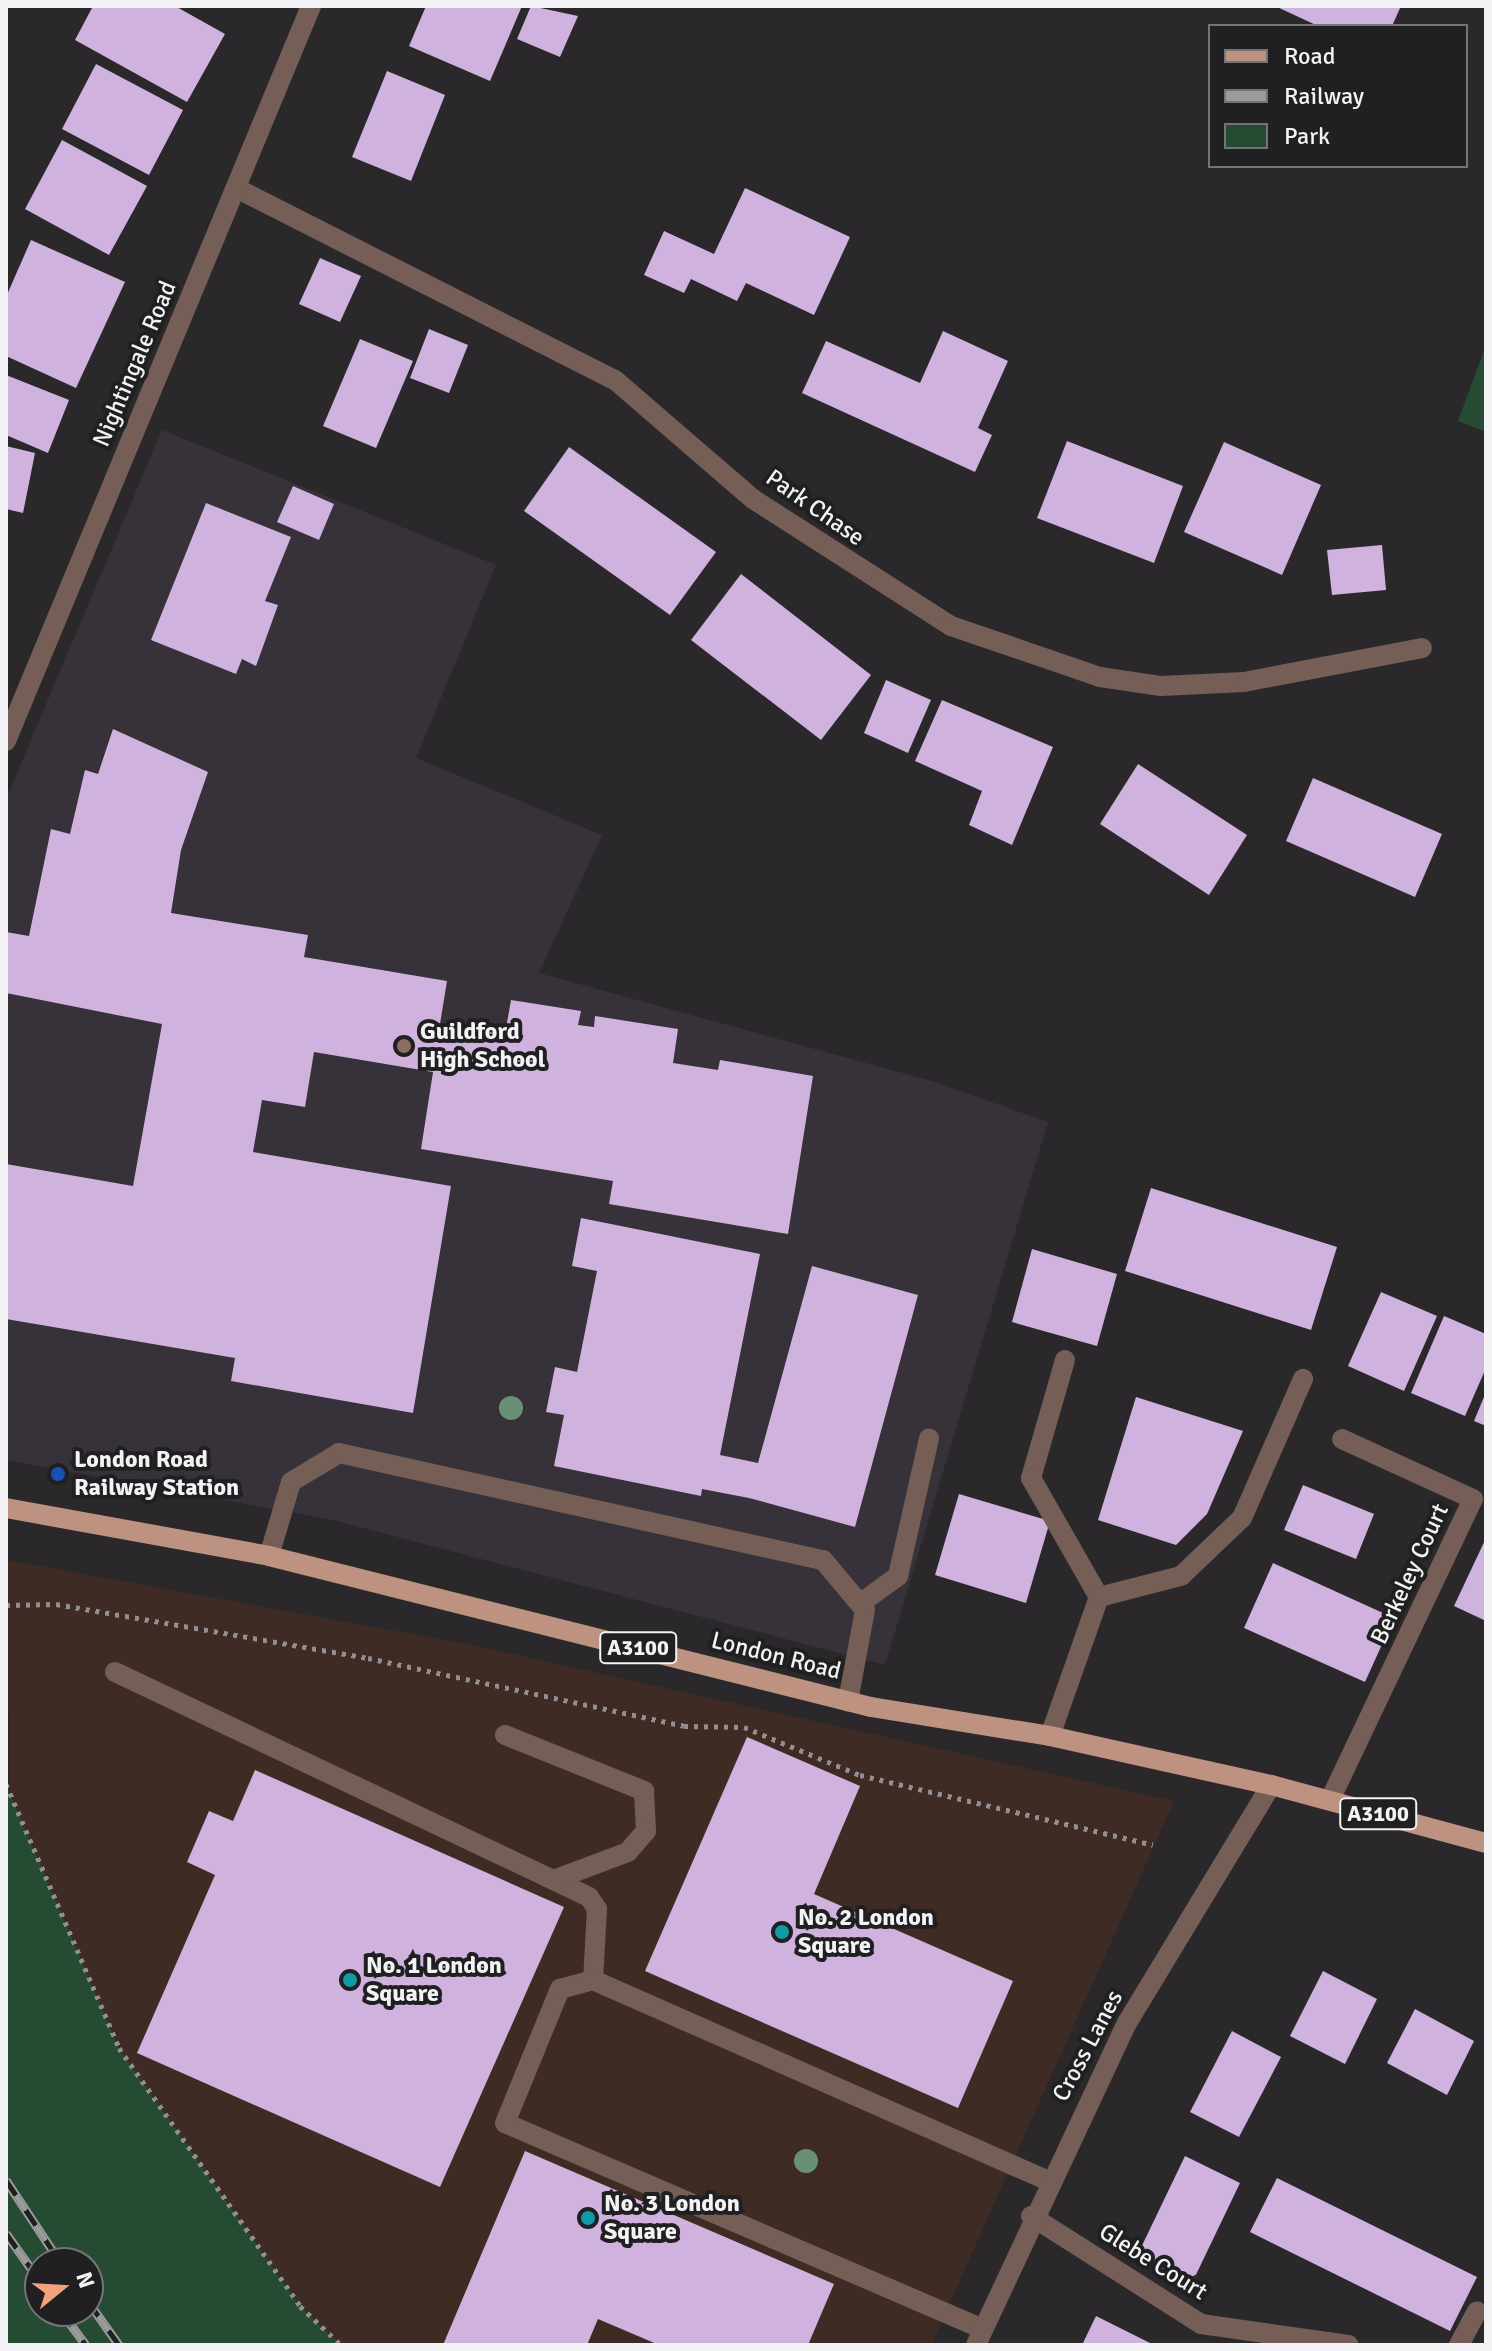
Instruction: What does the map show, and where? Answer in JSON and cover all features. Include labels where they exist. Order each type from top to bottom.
[{"type":"main road","name":"London Road","points":[[6,1508],[269,1556],[848,1701],[1050,1736],[1271,1785],[1486,1843]]},
{"type":"street","name":"Nightingale Road","points":[[6,741],[311,6]]},
{"type":"street","name":"Park Chase","points":[[236,188],[615,380],[753,499],[951,626],[1100,677],[1161,686],[1244,682],[1422,648]]},
{"type":"street","points":[[1050,1736],[1099,1597],[1031,1478],[1065,1360]]},
{"type":"street","points":[[1099,1597],[1181,1576],[1242,1518],[1303,1379]]},
{"type":"street","points":[[848,1701],[861,1603],[898,1576],[929,1438]]},
{"type":"street","name":"Berkeley Court","points":[[1330,1800],[1473,1499],[1342,1439]]},
{"type":"street","points":[[269,1556],[291,1482],[339,1453],[823,1560],[861,1603]]},
{"type":"street","points":[[115,1672],[589,1897],[597,1909],[593,1980]]},
{"type":"street","points":[[505,1735],[644,1791],[646,1831],[628,1852],[553,1880]]},
{"type":"street","name":"Cross Lanes","points":[[979,2337],[1031,2216],[1127,2023],[1271,1785]]},
{"type":"street","points":[[979,2337],[505,2123],[560,1989],[593,1980],[1049,2181]]},
{"type":"street","name":"Glebe Court","points":[[1031,2216],[1201,2324],[1349,2345]]},
{"type":"street","points":[[1459,2345],[1477,2311]]},
{"type":"path","points":[[6,1605],[56,1604],[368,1658],[684,1726],[744,1727],[860,1775],[1153,1845]]},
{"type":"path","points":[[6,1784],[119,2048],[300,2306],[341,2345]]},
{"type":"shaded area","name":"Guildford High School","points":[[162,430],[496,565],[416,758],[602,835],[539,973],[935,1082],[1048,1122],[885,1665],[333,1520],[6,1460],[6,799]]},
{"type":"shaded area","points":[[6,1560],[467,1644],[1174,1801],[931,2345],[341,2345],[300,2306],[119,2048],[10,1800]]},
{"type":"green space","points":[[1486,345],[1486,432],[1458,421]]},
{"type":"green space","points":[[6,1784],[119,2048],[300,2306],[341,2345],[6,2345]]},
{"type":"building","points":[[93,6],[175,6],[225,34],[187,102],[75,40]]},
{"type":"building","points":[[426,6],[522,6],[490,81],[409,46]]},
{"type":"building","points":[[531,6],[578,16],[560,57],[517,39]]},
{"type":"building","points":[[1275,6],[1401,6],[1393,24],[1314,24]]},
{"type":"building","points":[[96,64],[183,110],[149,175],[62,129]]},
{"type":"building","points":[[387,71],[445,95],[411,181],[352,157]]},
{"type":"building","points":[[62,140],[147,186],[109,255],[25,209]]},
{"type":"building","points":[[745,188],[850,237],[814,315],[746,283],[737,301],[691,279],[684,293],[644,275],[664,231],[714,254]]},
{"type":"building","points":[[31,240],[125,282],[76,388],[6,356],[6,297]]},
{"type":"building","points":[[320,258],[361,276],[340,322],[299,304]]},
{"type":"building","points":[[429,329],[468,345],[449,393],[410,378]]},
{"type":"building","points":[[943,331],[1008,361],[978,428],[992,435],[975,472],[802,393],[826,341],[920,383]]},
{"type":"building","points":[[360,339],[413,361],[376,448],[323,426]]},
{"type":"building","points":[[6,375],[69,400],[48,453],[6,435]]},
{"type":"building","points":[[1067,441],[1183,486],[1154,563],[1037,518]]},
{"type":"building","points":[[1224,442],[1321,485],[1282,575],[1184,532]]},
{"type":"building","points":[[6,446],[35,453],[23,513],[6,509]]},
{"type":"building","points":[[569,447],[716,552],[670,615],[524,511]]},
{"type":"building","points":[[293,486],[334,504],[319,540],[277,522]]},
{"type":"building","points":[[206,503],[291,537],[265,601],[278,605],[256,666],[242,659],[236,674],[151,640]]},
{"type":"building","points":[[1382,545],[1386,590],[1332,595],[1327,550]]},
{"type":"building","points":[[741,574],[871,675],[821,740],[691,640]]},
{"type":"building","points":[[886,680],[931,700],[908,753],[864,733]]},
{"type":"building","points":[[942,700],[1053,747],[1012,845],[969,825],[982,791],[915,761]]},
{"type":"building","points":[[113,729],[208,772],[181,850],[171,913],[308,935],[304,957],[447,981],[440,1024],[505,1034],[511,1000],[581,1011],[578,1025],[594,1027],[595,1016],[678,1029],[673,1063],[718,1070],[720,1060],[813,1076],[788,1234],[609,1204],[613,1181],[421,1149],[433,1072],[314,1052],[305,1107],[262,1100],[253,1152],[451,1186],[413,1413],[231,1381],[235,1358],[6,1319],[6,1164],[133,1186],[162,1024],[6,993],[6,932],[29,936],[51,829],[70,834],[85,770],[98,774]]},
{"type":"building","points":[[1138,764],[1247,835],[1209,895],[1100,824]]},
{"type":"building","points":[[1313,778],[1442,834],[1415,897],[1286,841]]},
{"type":"building","points":[[1151,1188],[1337,1247],[1311,1330],[1125,1271]]},
{"type":"building","points":[[581,1218],[760,1254],[720,1455],[758,1463],[812,1266],[918,1295],[855,1527],[749,1498],[702,1489],[701,1496],[554,1466],[564,1415],[546,1412],[555,1367],[577,1372],[597,1271],[572,1266]]},
{"type":"building","points":[[1032,1249],[1117,1274],[1097,1346],[1012,1322]]},
{"type":"building","points":[[1381,1292],[1437,1316],[1404,1391],[1348,1366]]},
{"type":"building","points":[[1444,1316],[1486,1334],[1486,1368],[1465,1416],[1411,1393]]},
{"type":"building","points":[[1486,1392],[1486,1426],[1474,1421]]},
{"type":"building","points":[[1136,1397],[1243,1431],[1207,1514],[1176,1545],[1098,1520]]},
{"type":"building","points":[[1303,1485],[1374,1514],[1356,1559],[1284,1530]]},
{"type":"building","points":[[959,1494],[1050,1521],[1026,1603],[935,1575]]},
{"type":"building","points":[[1486,1538],[1486,1621],[1454,1606]]},
{"type":"building","points":[[1273,1563],[1394,1618],[1365,1682],[1244,1628]]},
{"type":"building","name":"No. 2 London Square","points":[[747,1737],[860,1786],[814,1894],[1013,1981],[958,2108],[645,1971]]},
{"type":"building","name":"No. 1 London Square","points":[[255,1770],[564,1907],[440,2187],[137,2053],[215,1875],[187,1862],[209,1811],[233,1821]]},
{"type":"building","points":[[1323,1971],[1377,1999],[1345,2064],[1290,2036]]},
{"type":"building","points":[[1415,2009],[1474,2041],[1447,2095],[1387,2063]]},
{"type":"building","points":[[1232,2031],[1281,2057],[1239,2137],[1190,2112]]},
{"type":"building","name":"No. 3 London Square","points":[[525,2151],[834,2284],[808,2345],[659,2345],[598,2319],[587,2345],[443,2345]]},
{"type":"building","points":[[1185,2156],[1240,2183],[1192,2283],[1137,2256]]},
{"type":"building","points":[[1277,2178],[1477,2277],[1450,2331],[1250,2232]]},
{"type":"building","points":[[1096,2316],[1154,2345],[1082,2345]]},
{"type":"railway","points":[[6,2180],[50,2247]]},
{"type":"railway","points":[[6,2233],[24,2258]]},
{"type":"railway","points":[[104,2324],[119,2345]]},
{"type":"railway","points":[[73,2327],[86,2345]]},
{"type":"place","name":"Guildford High School","points":[[404,1046]]},
{"type":"place","name":"London Road Railway Station","points":[[58,1474]]},
{"type":"place","name":"No. 2 London Square","points":[[782,1932]]},
{"type":"place","name":"No. 1 London Square","points":[[350,1980]]},
{"type":"place","name":"No. 3 London Square","points":[[588,2218]]}]
